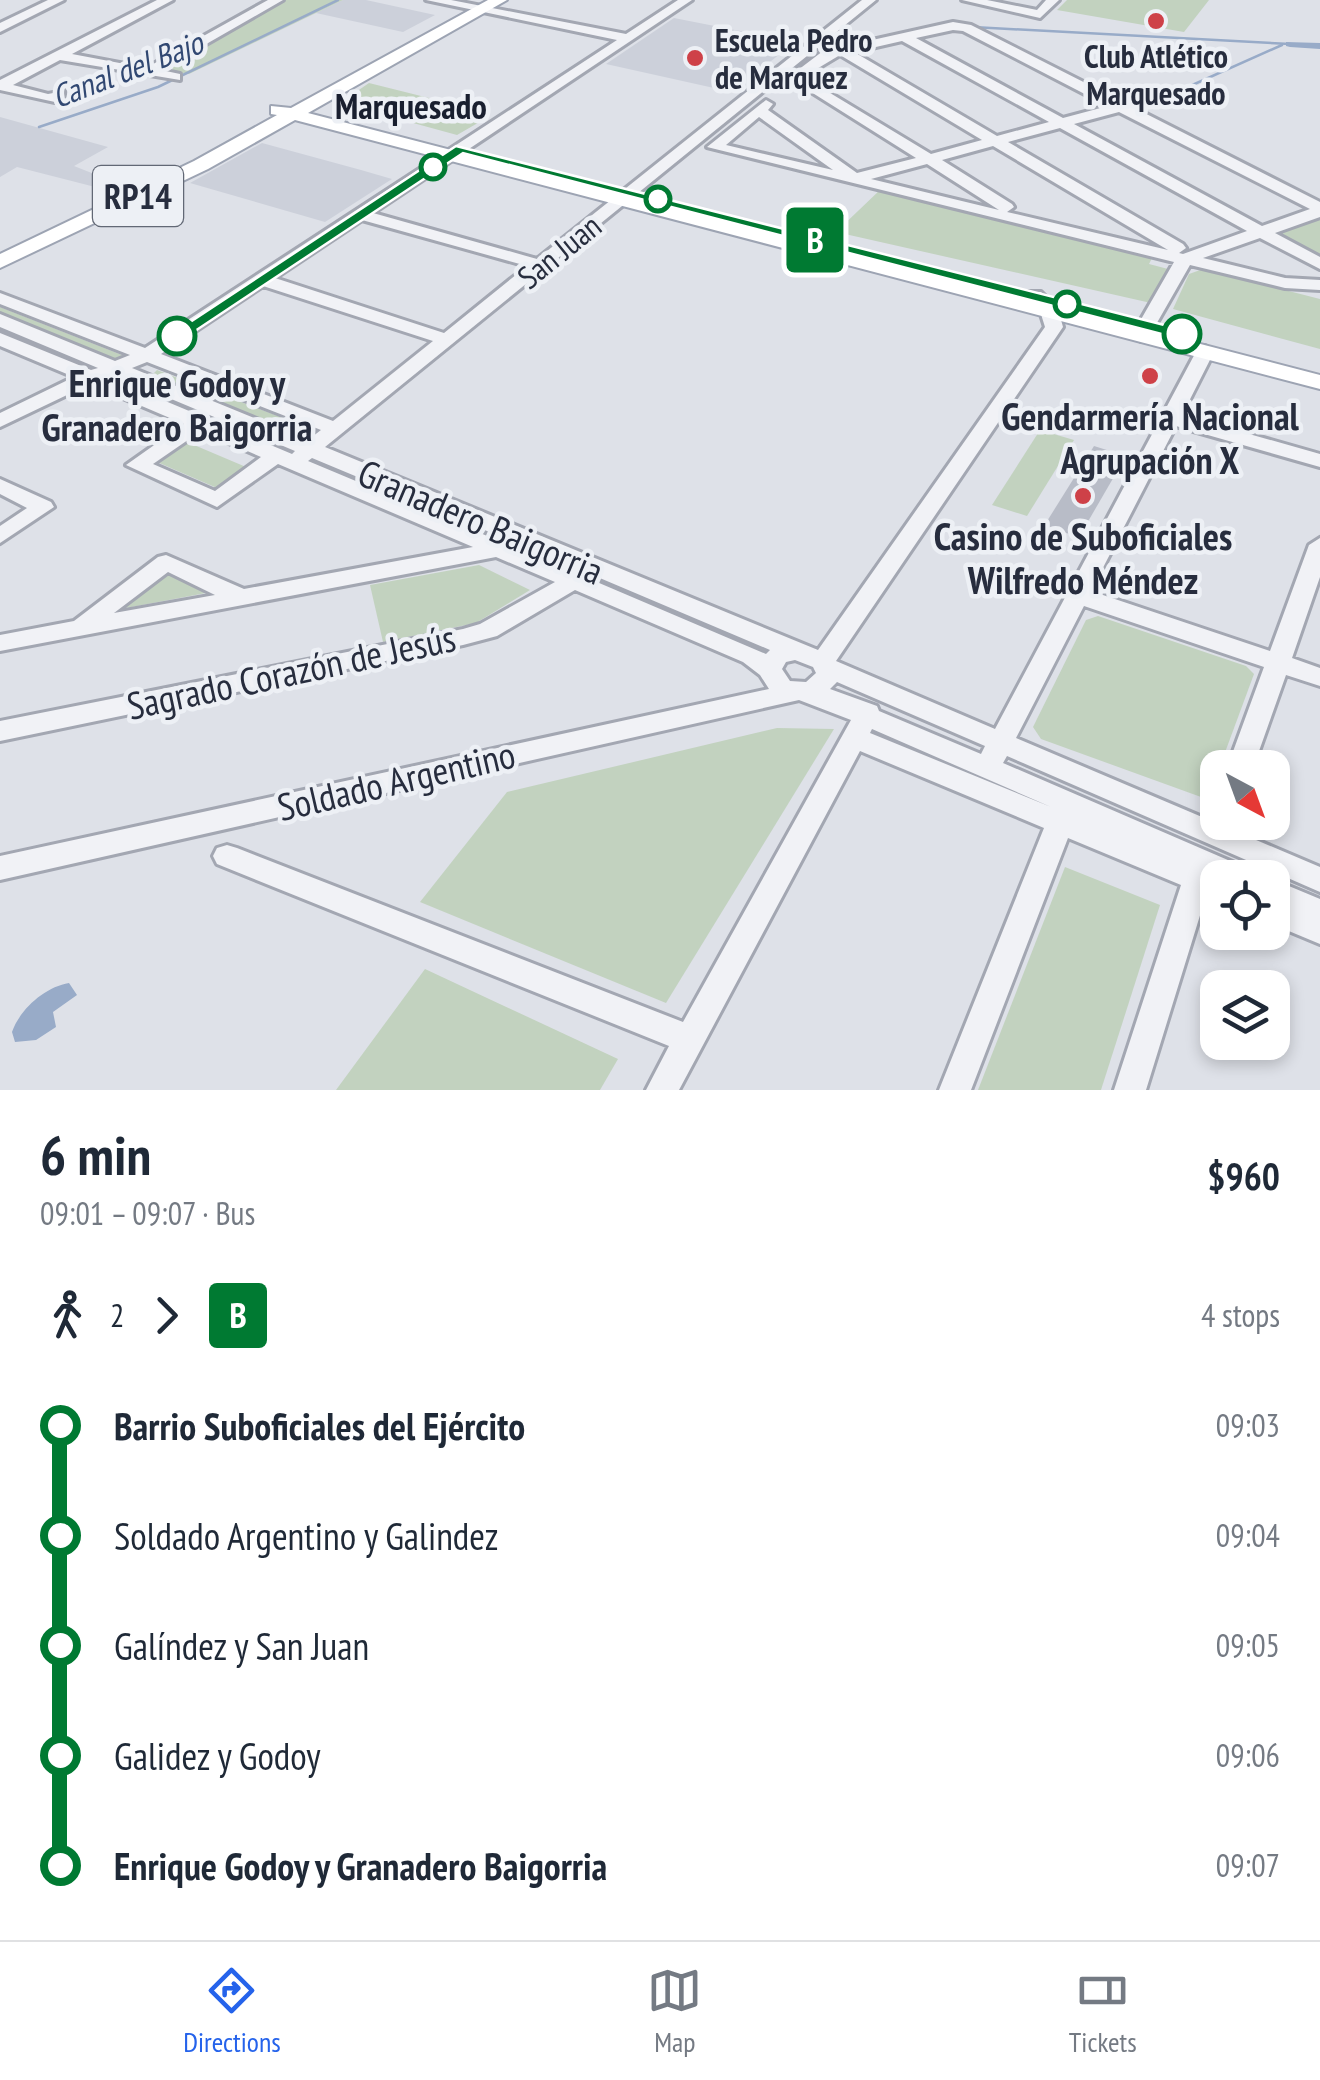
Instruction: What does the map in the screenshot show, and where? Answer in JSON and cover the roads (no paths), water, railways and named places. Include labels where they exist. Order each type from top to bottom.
[{"type":"main road","name":"RP14","points":[[0,262],[172,180],[476,5],[499,0]]},
{"type":"main road","name":"RP14","points":[[0,249],[291,109]]},
{"type":"main road","points":[[291,109],[1144,330],[1320,370]]},
{"type":"main road","points":[[1144,330],[1205,352],[1320,382]]},
{"type":"street","points":[[0,28],[58,0]]},
{"type":"street","points":[[2,83],[166,0]]},
{"type":"street","points":[[148,72],[276,0]]},
{"type":"street","points":[[432,0],[476,5],[628,38]]},
{"type":"street","points":[[0,421],[147,355],[686,0]]},
{"type":"street","name":"San Juan","points":[[294,456],[448,340],[870,0]]},
{"type":"street","points":[[968,0],[1040,14],[1054,0]]},
{"type":"street","points":[[1320,209],[966,28],[822,56],[715,147],[1296,285],[1320,286]]},
{"type":"street","points":[[904,37],[1320,264]]},
{"type":"street","points":[[842,51],[996,140],[1186,258]]},
{"type":"street","points":[[58,56],[175,77]]},
{"type":"street","points":[[797,77],[1024,218]]},
{"type":"street","points":[[855,179],[1120,107]]},
{"type":"street","points":[[758,110],[855,179]]},
{"type":"street","points":[[1144,330],[1172,274],[1186,258],[1320,209]]},
{"type":"street","points":[[361,215],[541,266]]},
{"type":"street","points":[[262,280],[448,340]]},
{"type":"street","name":"Granadero Baigorria","points":[[0,298],[336,428]]},
{"type":"street","points":[[802,692],[826,682],[825,664],[1052,330],[1043,304]]},
{"type":"street","name":"Granadero Baigorria","points":[[0,320],[114,368],[294,456]]},
{"type":"street","name":"Granadero Baigorria","points":[[0,338],[200,423],[796,651],[994,754]]},
{"type":"street","points":[[994,754],[1205,352]]},
{"type":"street","points":[[1170,418],[1320,461]]},
{"type":"street","points":[[200,423],[138,465],[217,500],[294,456]]},
{"type":"street","points":[[0,486],[43,508],[0,536]]},
{"type":"street","points":[[0,644],[242,598],[502,540]]},
{"type":"street","name":"Granadero Baigorria","points":[[502,540],[572,582],[752,656],[769,669],[774,683],[802,692]]},
{"type":"street","points":[[1247,750],[1320,545]]},
{"type":"street","points":[[78,628],[166,562],[242,598]]},
{"type":"street","name":"Sagrado Corazón de Jesús","points":[[0,731],[463,637],[488,630],[572,582]]},
{"type":"street","points":[[1077,595],[1320,677]]},
{"type":"street","points":[[769,669],[777,656],[796,651]]},
{"type":"street","points":[[802,692],[862,726],[1060,823],[1124,824],[1211,858]]},
{"type":"street","name":"Soldado Argentino","points":[[0,868],[802,692]]},
{"type":"street","points":[[862,726],[994,754],[1124,824],[1211,858],[1320,880]]},
{"type":"street","points":[[662,1090],[862,726]]},
{"type":"street","points":[[956,1090],[1060,823]]},
{"type":"street","points":[[228,856],[690,1039]]},
{"type":"street","points":[[1130,1090],[1211,858]]},
{"type":"street","points":[[1290,899],[1320,912]]},
{"type":"street","points":[[1290,918],[1320,931]]},
{"type":"water","points":[[69,983],[77,995],[53,1012],[56,1027],[36,1040],[15,1042],[12,1032],[27,1007],[51,989]]},
{"type":"waterway","name":"Canal del Bajo","points":[[39,127],[158,87],[338,0]]},
{"type":"waterway","points":[[973,27],[1290,44]]},
{"type":"waterway","points":[[1290,44],[1320,46]]},
{"type":"waterway","points":[[1122,104],[1161,99],[1282,45]]},
{"type":"place","name":"Club Atlético Marquesado","points":[[1156,21]]},
{"type":"place","name":"Escuela Pedro de Marquez","points":[[695,58]]},
{"type":"place","name":"Enrique Godoy y Granadero Baigorria","points":[[177,336]]},
{"type":"place","name":"Gendarmería Nacional Agrupación X","points":[[1150,376]]},
{"type":"place","name":"Casino de Suboficiales Wilfredo Méndez","points":[[1083,496]]},
{"type":"district","name":"Marquesado","points":[[411,106]]}]
